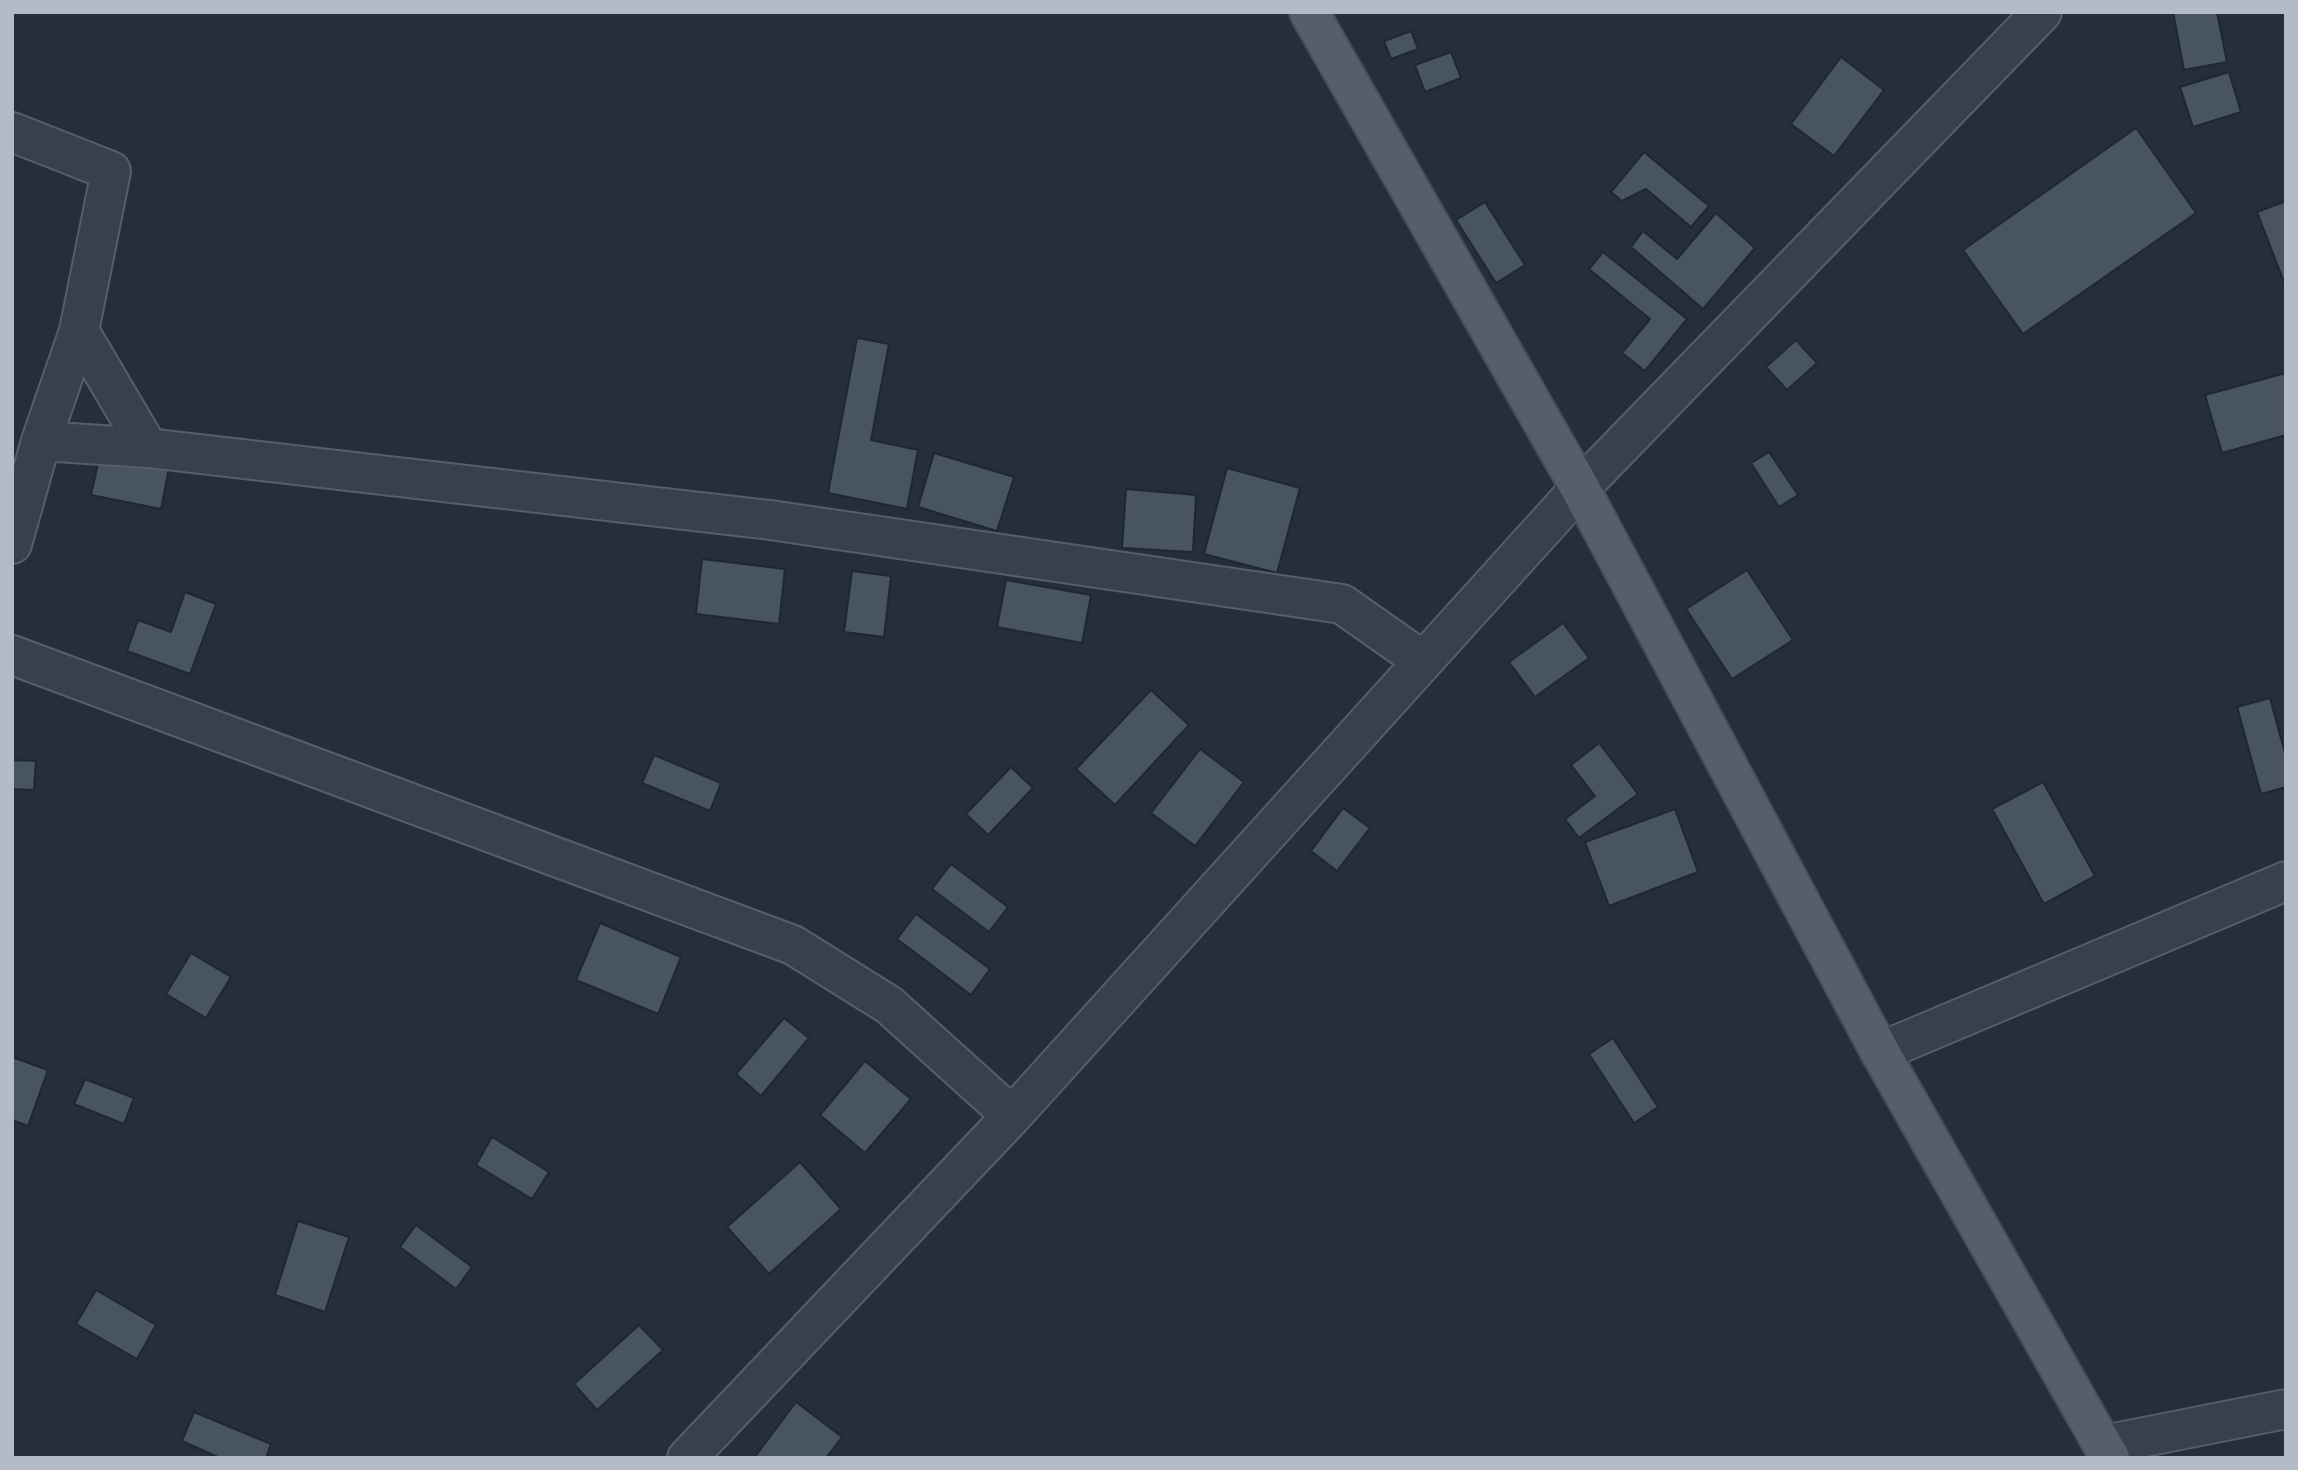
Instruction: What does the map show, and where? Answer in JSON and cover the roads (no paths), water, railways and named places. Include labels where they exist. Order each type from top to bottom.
[{"type":"main road","points":[[1309,12],[1580,488],[1880,1052],[2107,1451]]},
{"type":"street","points":[[687,1458],[1012,1116],[1580,488],[2042,12]]},
{"type":"street","points":[[12,132],[111,171],[79,331],[41,440],[12,544]]},
{"type":"street","points":[[79,331],[148,448]]},
{"type":"street","points":[[41,440],[148,448],[770,520],[1342,604],[1423,661]]},
{"type":"street","points":[[12,655],[793,945],[890,1006],[1012,1116]]},
{"type":"street","points":[[1880,1052],[2286,881]]},
{"type":"street","points":[[2107,1451],[2286,1409]]}]
